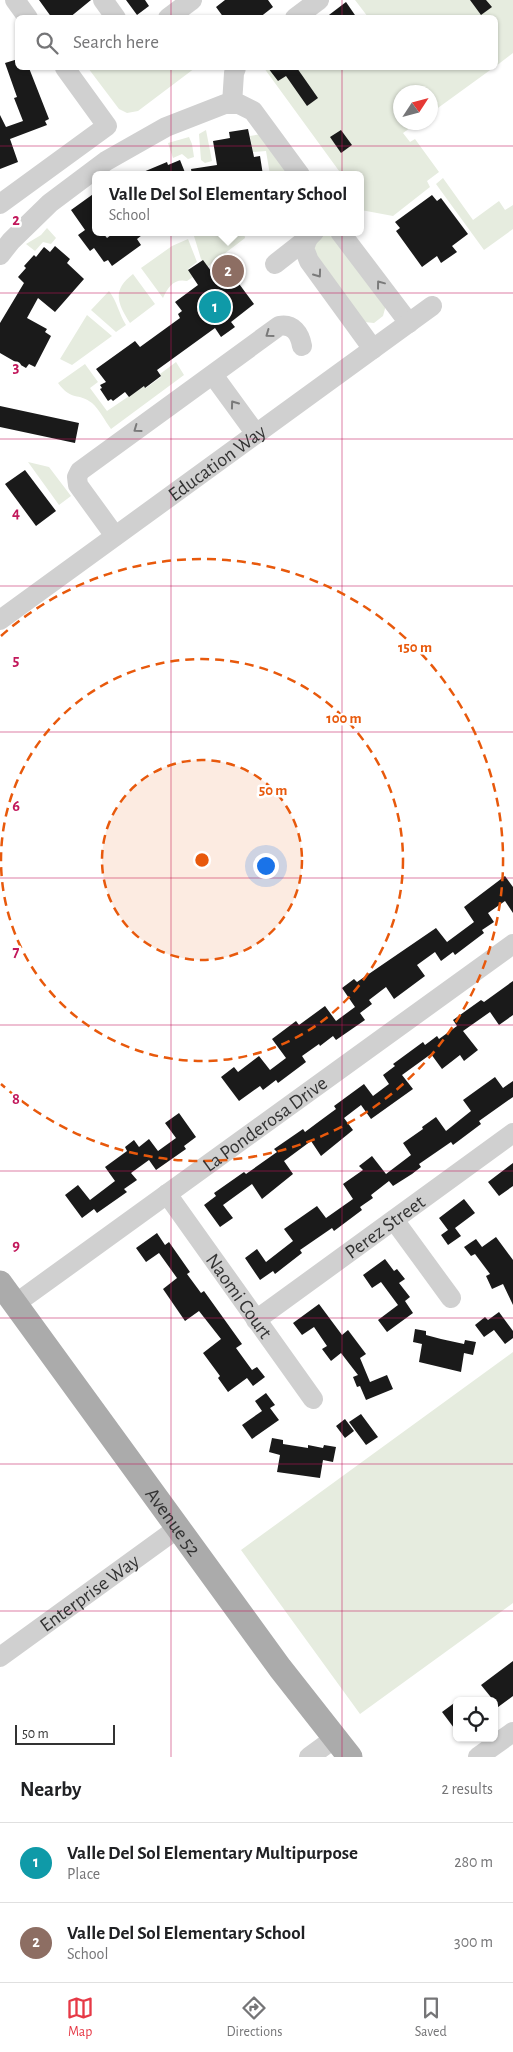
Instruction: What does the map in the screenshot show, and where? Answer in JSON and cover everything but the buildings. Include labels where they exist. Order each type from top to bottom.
[{"type":"main road","name":"Avenue 52","points":[[0,1283],[280,1668],[343,1748]]},
{"type":"street","points":[[15,0],[26,15]]},
{"type":"street","points":[[103,0],[114,15]]},
{"type":"street","points":[[172,15],[192,0]]},
{"type":"street","points":[[299,15],[319,0]]},
{"type":"street","points":[[0,204],[107,126],[66,70]]},
{"type":"street","points":[[232,104],[235,70]]},
{"type":"street","points":[[93,171],[106,161],[166,127],[225,104],[239,104],[253,111],[297,171]]},
{"type":"street","points":[[0,255],[11,241],[50,203],[92,172]]},
{"type":"street","points":[[275,264],[310,236]]},
{"type":"street","points":[[310,236],[304,248],[309,261],[373,349]]},
{"type":"street","points":[[344,236],[409,323]]},
{"type":"street","name":"Education Way","points":[[0,620],[432,306]]},
{"type":"street","points":[[115,536],[78,485],[77,477],[80,471],[280,326],[286,325],[293,328],[301,339],[302,346]]},
{"type":"street","points":[[213,374],[256,434]]},
{"type":"street","name":"La Ponderosa Drive","points":[[16,1304],[513,944]]},
{"type":"street","name":"Perez Street","points":[[256,1320],[513,1133]]},
{"type":"street","name":"Naomi Court","points":[[167,1194],[312,1399]]},
{"type":"street","points":[[394,1220],[451,1298]]},
{"type":"street","name":"Enterprise Way","points":[[0,1657],[178,1528]]},
{"type":"street","points":[[478,1757],[513,1732]]},
{"type":"street","points":[[309,1757],[343,1748]]},
{"type":"shaded area","points":[[355,0],[513,0],[513,53],[498,64],[498,15],[366,15]]},
{"type":"shaded area","points":[[90,70],[192,70],[138,111],[127,113],[119,109]]},
{"type":"shaded area","points":[[265,70],[490,70],[438,108],[438,85],[393,85],[393,130],[407,130],[403,133],[410,142],[415,139],[439,172],[427,181],[430,187],[393,216],[364,211],[364,171],[339,171]]},
{"type":"shaded area","points":[[206,130],[212,161],[205,163],[201,160],[199,134]]},
{"type":"shaded area","points":[[261,134],[287,171],[269,171],[266,151],[253,152],[250,136]]},
{"type":"shaded area","points":[[189,137],[194,157],[188,159],[182,154],[173,158],[168,143]]},
{"type":"shaded area","points":[[443,178],[473,220],[499,201],[505,210],[513,205],[513,229],[484,250],[436,184]]},
{"type":"shaded area","points":[[47,228],[56,238],[51,244],[43,242],[35,251],[26,244],[41,235]]},
{"type":"shaded area","points":[[194,236],[245,236],[245,238],[207,267],[201,259]]},
{"type":"shaded area","points":[[323,236],[334,237],[386,305],[383,316],[374,323],[364,322],[314,253],[316,242]]},
{"type":"shaded area","points":[[188,239],[197,262],[188,269],[193,277],[187,281],[182,280],[172,284],[163,298],[141,268],[172,246]]},
{"type":"shaded area","points":[[133,274],[155,304],[130,323],[122,309],[119,291],[126,280]]},
{"type":"shaded area","points":[[109,291],[126,325],[116,332],[91,310]]},
{"type":"shaded area","points":[[87,315],[112,336],[72,365],[60,359]]},
{"type":"shaded area","points":[[176,362],[184,375],[111,429],[92,403],[67,393],[58,383],[85,364],[98,382],[90,388],[107,411],[144,386],[146,388],[161,377],[160,374]]},
{"type":"shaded area","points":[[28,462],[49,467],[71,496],[59,505]]},
{"type":"shaded area","points":[[513,1352],[513,1603],[360,1714],[241,1550]]},
{"type":"place","name":"Valle Del Sol Elementary School","points":[[228,271]]},
{"type":"place","name":"Valle Del Sol Elementary Multipurpose","points":[[215,307]]}]
